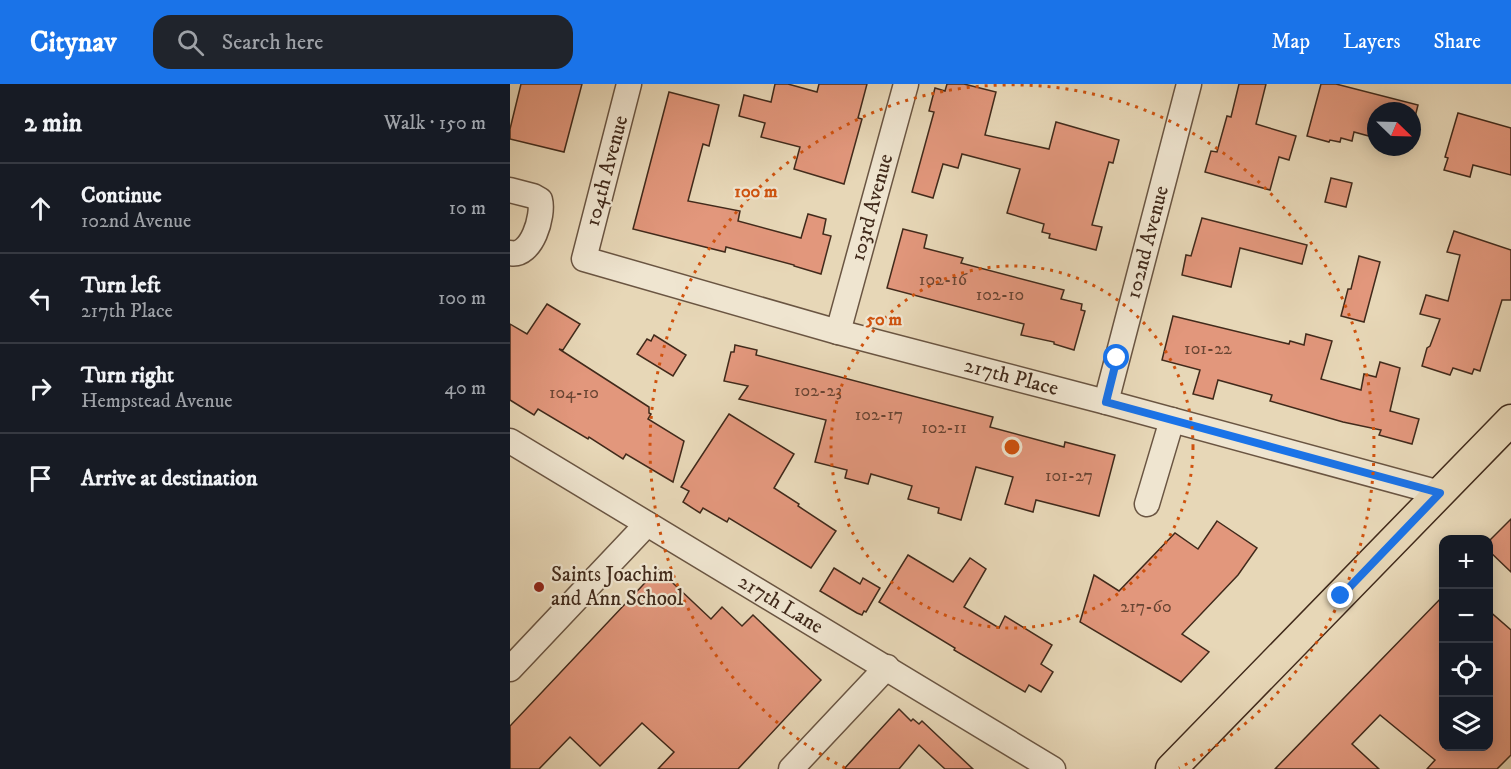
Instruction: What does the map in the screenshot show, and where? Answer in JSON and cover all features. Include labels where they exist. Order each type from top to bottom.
[{"type":"main road","points":[[1171,769],[1511,420]]},
{"type":"street","name":"104th Avenue","points":[[584,259],[629,84]]},
{"type":"street","name":"103rd Avenue","points":[[838,332],[906,84]]},
{"type":"street","name":"102nd Avenue","points":[[1106,402],[1189,84]]},
{"type":"street","points":[[510,190],[533,196],[540,200],[542,207],[532,242],[525,251],[510,253]]},
{"type":"street","name":"217th Place","points":[[584,259],[838,332],[1440,493]]},
{"type":"street","points":[[1147,504],[1172,420]]},
{"type":"street","name":"217th Lane","points":[[510,441],[1053,769]]},
{"type":"street","points":[[510,669],[647,524]]},
{"type":"street","points":[[791,769],[887,667]]},
{"type":"building","points":[[521,84],[582,84],[564,152],[510,139],[510,129]]},
{"type":"building","points":[[775,84],[788,84],[817,92],[819,84],[867,84],[858,118],[862,119],[844,184],[794,169],[800,147],[761,137],[765,123],[739,116],[744,95],[771,102]]},
{"type":"building","points":[[947,84],[964,84],[996,92],[985,135],[1049,149],[1056,122],[1119,140],[1113,163],[1109,162],[1092,225],[1102,227],[1096,250],[1049,238],[1050,234],[1042,232],[1044,224],[1007,213],[1020,169],[962,154],[958,168],[943,164],[933,198],[912,192],[934,112],[929,111],[935,88],[945,91]]},
{"type":"building","points":[[1239,84],[1266,84],[1256,124],[1296,136],[1289,160],[1279,157],[1270,190],[1205,172],[1211,151],[1217,152],[1227,116],[1231,117]]},
{"type":"building","points":[[1321,84],[1336,84],[1406,102],[1367,102],[1367,136],[1354,132],[1352,141],[1341,138],[1340,142],[1330,140],[1329,142],[1307,136]]},
{"type":"building","points":[[669,92],[719,105],[709,146],[703,144],[688,201],[740,211],[738,221],[801,238],[808,214],[826,219],[823,234],[831,236],[821,274],[726,247],[725,252],[633,229]]},
{"type":"building","points":[[1458,113],[1511,128],[1511,175],[1473,165],[1470,177],[1444,170],[1448,158],[1445,157]]},
{"type":"building","points":[[1331,178],[1352,183],[1346,207],[1325,202]]},
{"type":"building","points":[[1202,218],[1307,245],[1302,264],[1240,248],[1231,287],[1182,275],[1186,255],[1191,256]]},
{"type":"building","points":[[903,229],[927,235],[924,248],[963,258],[961,263],[1064,290],[1061,299],[1082,304],[1081,310],[1085,311],[1074,350],[1054,344],[1054,342],[1021,335],[1024,324],[887,288]]},
{"type":"building","points":[[1454,231],[1511,250],[1511,300],[1502,300],[1480,371],[1474,369],[1472,374],[1453,368],[1450,375],[1422,366],[1440,319],[1420,314],[1426,295],[1448,301],[1460,255],[1447,252]]},
{"type":"building","points":[[1359,256],[1380,262],[1364,322],[1341,316],[1348,289],[1351,289]]},
{"type":"building","points":[[547,304],[580,324],[563,350],[559,349],[649,407],[651,414],[648,419],[684,441],[673,482],[626,454],[623,459],[538,409],[534,415],[510,400],[510,324],[527,334]]},
{"type":"building","points":[[1173,316],[1289,344],[1290,341],[1304,345],[1306,334],[1332,341],[1321,379],[1361,390],[1364,374],[1376,377],[1380,362],[1400,368],[1390,411],[1419,419],[1412,444],[1379,435],[1381,430],[1343,422],[1270,401],[1272,395],[1218,380],[1213,399],[1193,394],[1200,370],[1162,360]]},
{"type":"building","points":[[654,335],[686,355],[673,376],[637,354],[647,339],[651,341]]},
{"type":"building","points":[[735,345],[757,350],[756,355],[993,417],[990,427],[1064,447],[1065,442],[1115,455],[1099,516],[1036,500],[1033,512],[1005,504],[1013,477],[976,467],[961,520],[938,513],[939,508],[908,499],[912,486],[871,474],[868,484],[845,478],[847,470],[815,462],[826,420],[739,399],[748,386],[724,381]]},
{"type":"building","points":[[729,414],[794,454],[774,488],[836,531],[811,568],[729,518],[727,522],[703,508],[700,513],[683,502],[689,491],[681,487]]},
{"type":"building","points":[[1511,519],[1511,572],[1493,555],[1493,537]]},
{"type":"building","points":[[1217,521],[1257,548],[1238,575],[1182,634],[1209,652],[1181,682],[1080,622],[1094,575],[1119,591],[1175,533],[1198,549]]},
{"type":"building","points":[[908,555],[953,582],[970,558],[986,569],[964,607],[999,628],[1005,616],[1052,645],[1041,664],[1053,672],[1041,692],[1029,685],[1025,692],[879,602]]},
{"type":"building","points":[[834,568],[860,584],[863,578],[880,588],[862,615],[820,591]]},
{"type":"building","points":[[658,569],[711,619],[722,607],[742,626],[753,615],[821,680],[738,769],[658,769],[674,752],[642,723],[600,766],[570,737],[539,769],[510,769],[510,726]]},
{"type":"building","points":[[1439,600],[1439,751],[1493,751],[1493,614],[1511,630],[1511,755],[1497,769],[1427,769],[1435,760],[1380,715],[1352,744],[1379,769],[1275,769]]},
{"type":"building","points":[[899,709],[911,721],[913,719],[919,724],[922,721],[973,769],[945,769],[919,745],[899,769],[844,769]]},
{"type":"place","name":"Saints Joachim and Ann School","points":[[539,587]]},
{"type":"route","points":[[1117,358],[1106,402],[1440,493],[1341,596]]}]
